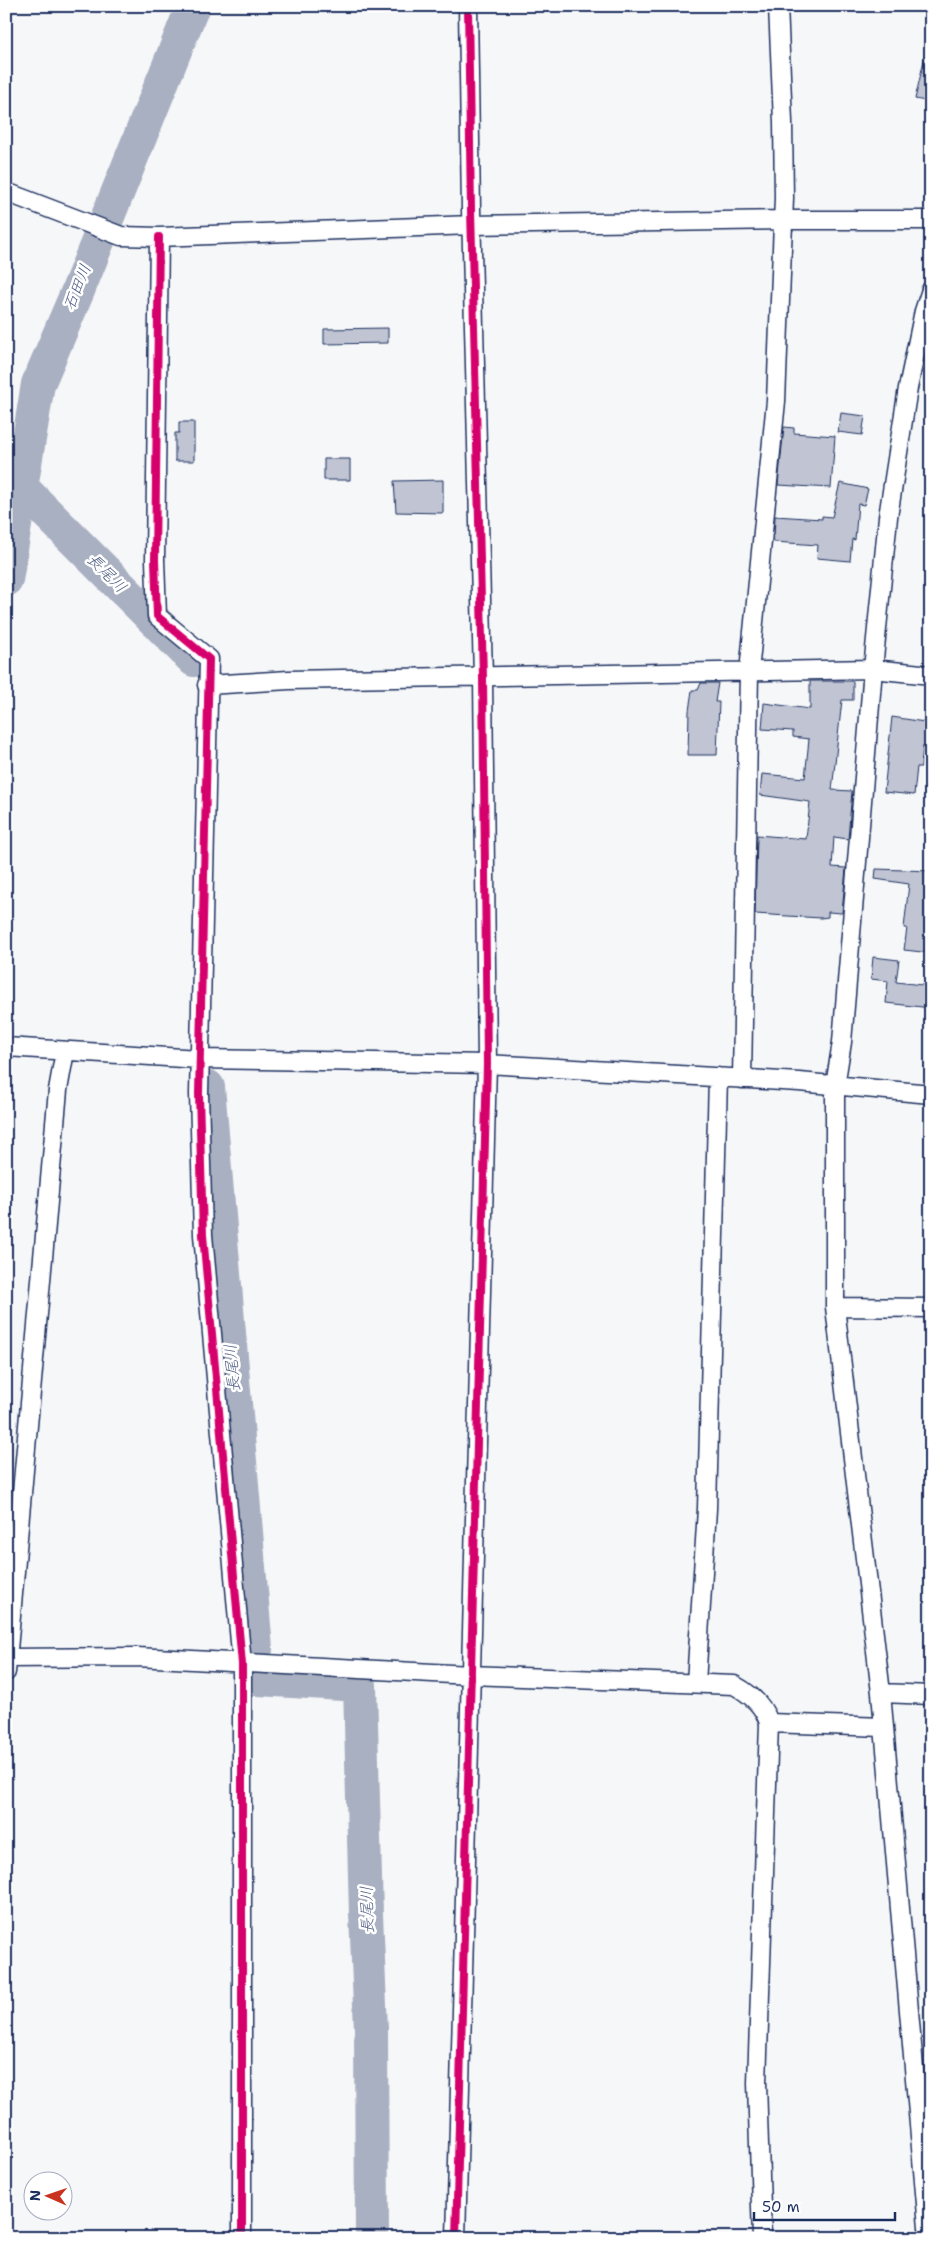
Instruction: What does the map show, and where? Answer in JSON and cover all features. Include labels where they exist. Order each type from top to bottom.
[{"type":"street","points":[[456,2238],[487,1064],[483,677],[468,6]]},
{"type":"street","points":[[742,1079],[748,672],[776,401],[783,220],[784,122],[778,6]]},
{"type":"street","points":[[6,192],[121,236],[159,237],[472,225],[783,220],[931,220]]},
{"type":"street","points":[[159,237],[155,560],[157,616],[209,658],[199,1059],[203,1235],[242,1664],[242,2238]]},
{"type":"street","points":[[929,2238],[881,1693],[835,1307],[835,1086],[842,1042],[873,669],[888,517],[908,388],[924,311],[931,290]]},
{"type":"street","points":[[207,685],[289,680],[873,669],[931,675]]},
{"type":"street","points":[[6,1047],[199,1059],[487,1064],[718,1077],[931,1094]]},
{"type":"street","points":[[6,1672],[58,1090],[65,1052]]},
{"type":"street","points":[[696,1683],[707,1509],[718,1077]]},
{"type":"street","points":[[835,1307],[931,1308]]},
{"type":"street","points":[[7,1658],[137,1657],[470,1675],[734,1684],[744,1690],[762,1707],[769,1723],[757,2083],[762,2238]]},
{"type":"street","points":[[881,1693],[931,1694]]},
{"type":"street","points":[[769,1723],[884,1727]]},
{"type":"building","points":[[925,56],[931,57],[931,102],[915,99]]},
{"type":"building","points":[[388,328],[388,343],[324,344],[324,329]]},
{"type":"building","points":[[841,413],[865,416],[862,435],[838,432]]},
{"type":"building","points":[[179,422],[194,422],[194,461],[175,461],[175,433],[179,433]]},
{"type":"building","points":[[784,427],[794,428],[794,433],[835,436],[831,488],[778,485]]},
{"type":"building","points":[[324,459],[350,459],[350,480],[324,480]]},
{"type":"building","points":[[443,480],[443,513],[396,512],[394,481]]},
{"type":"building","points":[[840,483],[868,489],[864,505],[858,504],[855,540],[852,539],[850,561],[817,558],[818,545],[774,542],[775,516],[822,519],[822,516],[832,517]]},
{"type":"building","points":[[810,681],[853,681],[853,700],[842,700],[832,790],[852,791],[848,839],[834,837],[832,867],[846,868],[842,913],[828,912],[828,917],[821,918],[755,914],[757,835],[806,839],[810,802],[760,795],[762,774],[805,778],[809,739],[793,737],[793,731],[762,729],[764,703],[810,709]]},
{"type":"building","points":[[701,683],[718,683],[715,702],[719,702],[717,755],[688,755],[689,711],[692,690],[698,690]]},
{"type":"building","points":[[892,717],[931,723],[931,747],[923,746],[921,767],[917,767],[914,795],[884,792]]},
{"type":"building","points":[[876,869],[931,871],[931,916],[928,936],[931,936],[931,953],[904,950],[907,928],[904,928],[909,884],[875,879]]},
{"type":"building","points":[[873,957],[899,960],[896,982],[931,986],[931,1008],[886,1003],[888,981],[871,979]]},
{"type":"waterway","name":"石田川","points":[[6,580],[38,384],[77,293],[193,6]]},
{"type":"waterway","name":"長尾川","points":[[21,487],[194,660]]},
{"type":"waterway","name":"長尾川","points":[[208,1087],[256,1649]]},
{"type":"waterway","name":"長尾川","points":[[258,1679],[360,1685],[371,2029],[372,2238]]},
{"type":"cycle path","points":[[456,2238],[487,1064],[483,677],[471,210],[468,6]]},
{"type":"cycle path","points":[[159,237],[155,560],[157,616],[209,659],[199,1094],[203,1235],[242,1664],[242,2238]]}]
